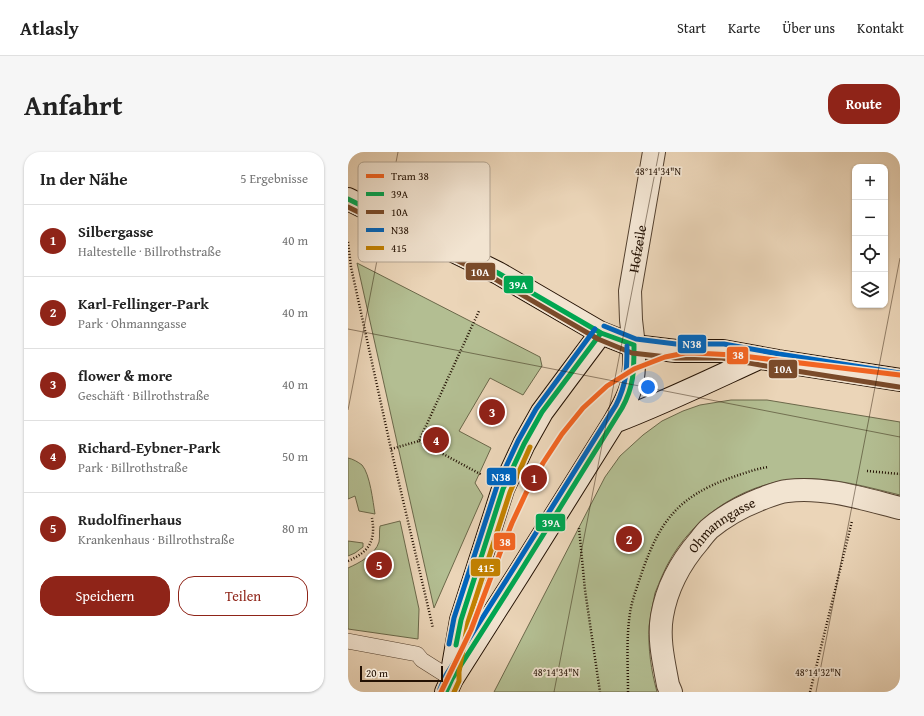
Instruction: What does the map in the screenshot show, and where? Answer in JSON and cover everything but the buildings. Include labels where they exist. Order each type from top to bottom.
[{"type":"main road","name":"Hofzeile","points":[[449,686],[614,422],[632,384],[634,369],[634,346],[630,291],[654,152]]},
{"type":"main road","points":[[348,199],[358,204]]},
{"type":"main road","points":[[476,262],[498,273],[602,334],[634,346],[676,351],[723,351],[900,380]]},
{"type":"main road","points":[[449,686],[461,620],[504,489],[524,444],[542,412],[602,334]]},
{"type":"main road","points":[[614,422],[683,394],[760,358]]},
{"type":"main road","name":"Ohmanngasse","points":[[671,692],[667,679],[661,639],[662,617],[672,580],[690,551],[708,530],[730,514],[748,504],[786,491],[827,491],[900,508]]},
{"type":"lane","points":[[348,641],[417,654],[449,686]]},
{"type":"path","points":[[348,242],[351,267],[433,630]]},
{"type":"path","points":[[419,441],[479,311]]},
{"type":"path","points":[[391,449],[419,441],[489,479]]},
{"type":"path","points":[[810,692],[853,517]]},
{"type":"path","points":[[348,561],[357,557],[366,550],[372,541],[374,529],[372,518]]},
{"type":"path","points":[[579,527],[584,590],[600,692]]},
{"type":"green space","points":[[357,263],[540,357],[542,366],[523,395],[490,378],[459,431],[491,448],[475,483],[483,496],[434,608]]},
{"type":"green space","points":[[731,400],[767,400],[900,422],[900,495],[837,481],[798,479],[776,482],[755,488],[735,497],[716,509],[685,539],[672,556],[655,593],[649,626],[649,643],[650,659],[657,692],[494,692],[605,477],[620,456],[643,435],[662,421],[700,405]]},
{"type":"green space","points":[[348,458],[359,463],[365,469],[371,488],[375,514],[359,511],[355,496],[348,499]]},
{"type":"green space","points":[[400,521],[419,609],[418,639],[348,629],[348,568],[362,561],[374,551],[379,542],[380,526]]},
{"type":"green space","points":[[348,541],[363,543],[363,547],[348,556]]},
{"type":"tram line","name":"38","points":[[441,692],[471,630],[512,523],[526,493],[562,434],[583,408],[607,386],[634,369],[665,357],[685,353],[734,355],[900,375]]},
{"type":"transit line","name":"39A","points":[[348,199],[358,204]]},
{"type":"transit line","name":"10A","points":[[348,207],[358,212]]},
{"type":"transit line","name":"10A","points":[[460,262],[495,279],[598,339],[632,353],[676,358],[722,358],[899,387]]},
{"type":"transit line","name":"39A","points":[[476,262],[498,273],[601,333],[634,345]]},
{"type":"transit line","name":"N38","points":[[604,326],[636,339],[676,344],[724,344],[900,373]]},
{"type":"transit line","name":"N38","points":[[449,644],[454,618],[497,486],[518,441],[536,409],[595,329]]},
{"type":"transit line","name":"39A","points":[[456,645],[461,620],[503,489],[524,444],[542,412],[601,333]]},
{"type":"transit line","name":"N38","points":[[440,689],[446,675],[616,405],[626,376],[627,346]]},
{"type":"transit line","name":"39A","points":[[446,692],[452,679],[622,408],[631,385],[634,363],[634,346]]},
{"type":"transit line","name":"415","points":[[454,692],[459,681],[459,672],[468,622],[510,492],[530,447]]},
{"type":"place","name":"flower & more","points":[[492,412]]},
{"type":"place","name":"Richard-Eybner-Park","points":[[436,440]]},
{"type":"place","name":"Silbergasse","points":[[534,478]]},
{"type":"place","name":"Karl-Fellinger-Park","points":[[629,539]]},
{"type":"place","name":"Rudolfinerhaus","points":[[379,565]]}]
